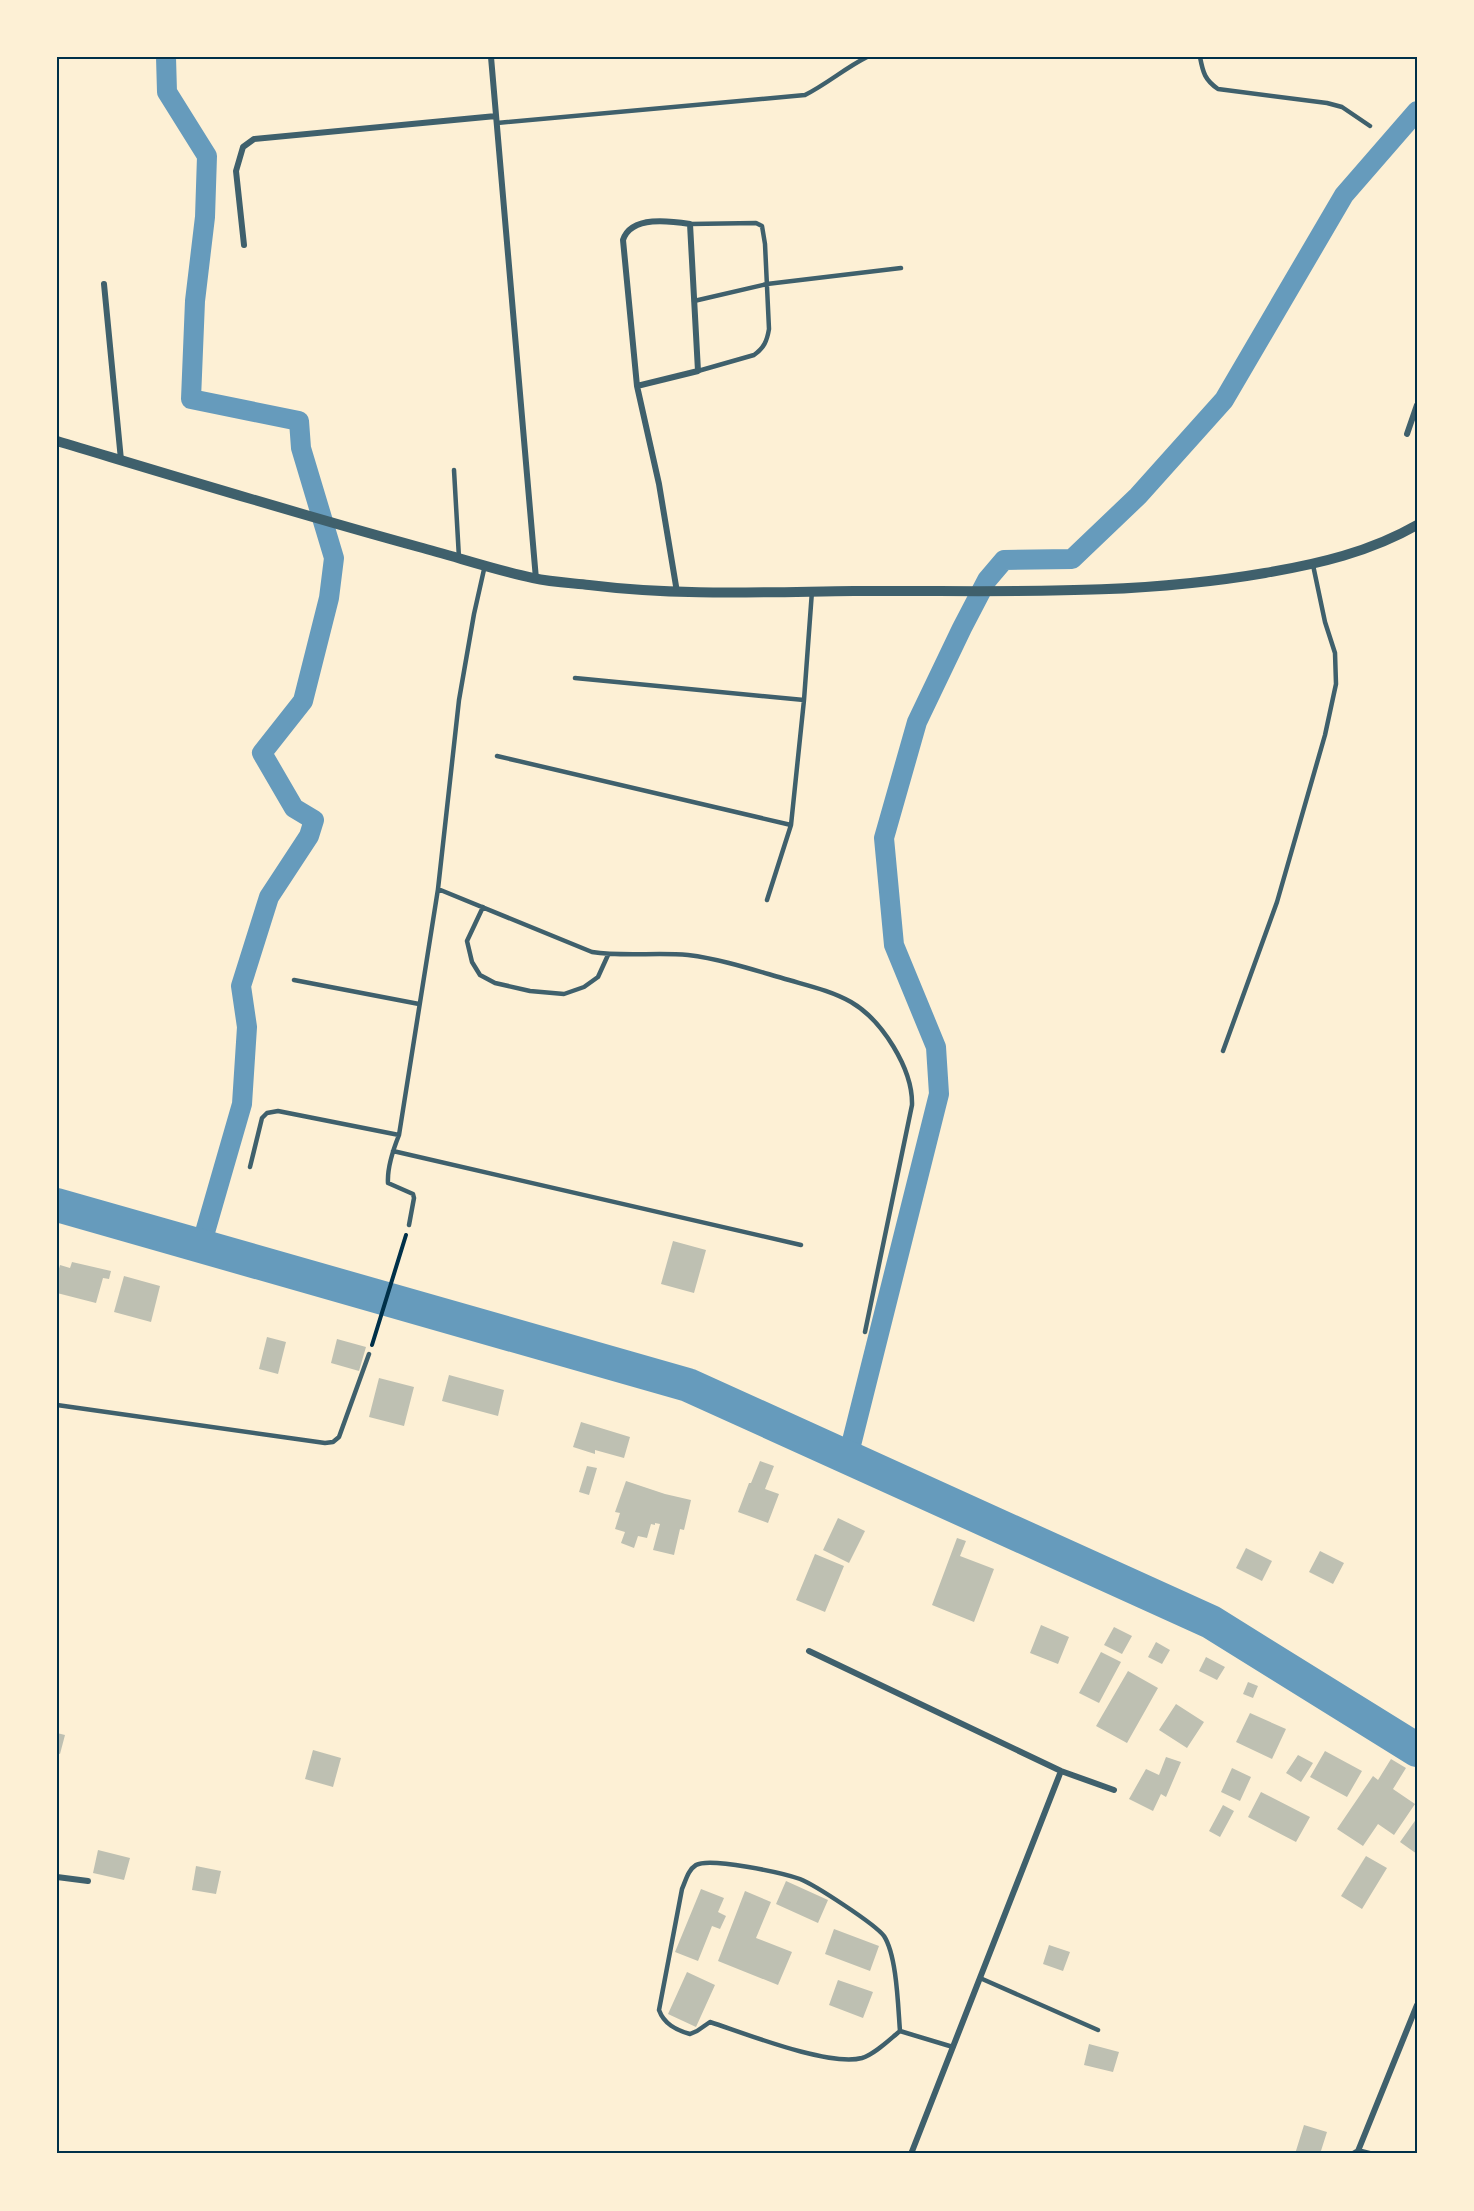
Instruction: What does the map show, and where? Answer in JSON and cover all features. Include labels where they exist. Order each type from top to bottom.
[{"type":"street","points":[[491,57],[536,579]]},
{"type":"street","points":[[244,245],[236,171],[243,147],[254,138],[497,119]]},
{"type":"street","points":[[637,386],[698,371],[690,224],[664,220],[653,221],[636,227],[625,235],[623,240],[637,386],[659,484],[677,593]]},
{"type":"street","points":[[104,284],[121,460]]},
{"type":"street","points":[[1407,434],[1417,405]]},
{"type":"street","points":[[57,441],[354,530],[536,579],[626,590],[677,593],[1076,592],[1150,588],[1238,578],[1313,565],[1402,534],[1417,525]]},
{"type":"street","points":[[809,1651],[1061,1771],[1114,1790]]},
{"type":"street","points":[[911,2154],[1061,1771]]},
{"type":"street","points":[[57,1876],[88,1881]]},
{"type":"street","points":[[1370,2154],[1356,2153],[1417,2005]]},
{"type":"lane","points":[[497,119],[805,94],[821,87],[835,75],[867,57]]},
{"type":"lane","points":[[1200,57],[1203,74],[1208,82],[1218,89],[1327,103],[1342,107],[1370,126]]},
{"type":"lane","points":[[690,224],[749,223],[762,226],[765,244],[768,340],[754,355],[698,371]]},
{"type":"lane","points":[[694,301],[767,284],[901,268]]},
{"type":"lane","points":[[454,470],[459,558]]},
{"type":"lane","points":[[409,1225],[413,1194],[387,1183],[393,1151],[399,1135],[438,889],[459,700],[485,565]]},
{"type":"lane","points":[[1223,1051],[1277,902],[1325,735],[1336,684],[1335,653],[1325,622],[1313,565]]},
{"type":"lane","points":[[767,900],[791,825],[812,591]]},
{"type":"lane","points":[[575,678],[804,700]]},
{"type":"lane","points":[[497,756],[791,825]]},
{"type":"lane","points":[[438,889],[592,952],[608,955],[650,952],[690,955],[725,962],[825,990],[851,1003],[874,1020],[898,1056],[912,1089],[912,1105],[864,1332]]},
{"type":"lane","points":[[483,907],[467,941],[476,969],[480,975],[495,983],[530,991],[564,994],[584,987],[598,977],[608,955]]},
{"type":"lane","points":[[294,980],[419,1004]]},
{"type":"lane","points":[[250,1167],[262,1118],[267,1113],[278,1111],[399,1135]]},
{"type":"lane","points":[[393,1151],[801,1245]]},
{"type":"lane","points":[[57,1405],[325,1443],[333,1442],[339,1437],[369,1354]]},
{"type":"lane","points":[[717,1863],[770,1871],[800,1880],[830,1896],[866,1922],[884,1936],[891,1953],[900,2031],[863,2058],[850,2059],[815,2056],[710,2022],[690,2034],[669,2024],[663,2019],[659,2010],[682,1888],[690,1870],[698,1864],[717,1863]]},
{"type":"lane","points":[[980,1978],[1098,2030]]},
{"type":"lane","points":[[900,2031],[953,2047]]},
{"type":"path","points":[[369,1354],[409,1225]]},
{"type":"building","points":[[673,1241],[706,1250],[694,1293],[661,1284]]},
{"type":"building","points":[[72,1262],[111,1271],[109,1279],[103,1278],[96,1303],[57,1293],[57,1276],[60,1265],[70,1268]]},
{"type":"building","points":[[124,1276],[160,1286],[151,1322],[114,1312]]},
{"type":"building","points":[[267,1337],[286,1342],[278,1374],[259,1369]]},
{"type":"building","points":[[337,1339],[366,1347],[359,1371],[331,1363]]},
{"type":"building","points":[[449,1375],[504,1390],[498,1416],[442,1401]]},
{"type":"building","points":[[379,1378],[414,1387],[404,1426],[369,1417]]},
{"type":"building","points":[[581,1422],[630,1437],[624,1458],[595,1450],[595,1454],[573,1447]]},
{"type":"building","points":[[760,1461],[774,1466],[765,1489],[779,1494],[768,1523],[738,1512]]},
{"type":"building","points":[[587,1466],[597,1468],[589,1495],[579,1492]]},
{"type":"building","points":[[626,1481],[691,1500],[684,1530],[680,1529],[674,1555],[653,1550],[660,1524],[651,1524],[647,1538],[638,1536],[634,1548],[621,1543],[625,1532],[615,1529],[620,1513],[615,1512]]},
{"type":"building","points":[[838,1518],[865,1531],[849,1563],[823,1550]]},
{"type":"building","points":[[957,1538],[966,1541],[960,1556],[994,1569],[974,1622],[932,1605]]},
{"type":"building","points":[[1246,1548],[1272,1561],[1262,1581],[1236,1568]]},
{"type":"building","points":[[1320,1551],[1344,1563],[1333,1584],[1309,1572]]},
{"type":"building","points":[[815,1554],[844,1566],[825,1612],[796,1600]]},
{"type":"building","points":[[1041,1625],[1069,1637],[1058,1664],[1030,1653]]},
{"type":"building","points":[[1114,1627],[1132,1636],[1122,1654],[1104,1645]]},
{"type":"building","points":[[1156,1642],[1170,1650],[1162,1664],[1148,1657]]},
{"type":"building","points":[[1101,1652],[1121,1662],[1099,1703],[1079,1693]]},
{"type":"building","points":[[1206,1657],[1225,1667],[1217,1680],[1199,1671]]},
{"type":"building","points":[[1128,1671],[1158,1688],[1127,1743],[1096,1726]]},
{"type":"building","points":[[1248,1682],[1258,1686],[1253,1698],[1243,1694]]},
{"type":"building","points":[[1176,1704],[1204,1722],[1187,1748],[1159,1730]]},
{"type":"building","points":[[1250,1713],[1286,1729],[1272,1759],[1236,1742]]},
{"type":"building","points":[[57,1733],[65,1735],[60,1754],[57,1753]]},
{"type":"building","points":[[313,1750],[341,1758],[333,1787],[305,1779]]},
{"type":"building","points":[[1325,1751],[1362,1771],[1347,1797],[1310,1777]]},
{"type":"building","points":[[1298,1755],[1313,1763],[1301,1782],[1286,1773]]},
{"type":"building","points":[[1166,1757],[1181,1762],[1166,1797],[1161,1794],[1153,1811],[1129,1799],[1146,1769],[1159,1775]]},
{"type":"building","points":[[1391,1759],[1406,1768],[1393,1789],[1415,1804],[1394,1835],[1378,1824],[1363,1846],[1337,1829],[1373,1776],[1378,1780]]},
{"type":"building","points":[[1232,1768],[1251,1777],[1240,1801],[1221,1792]]},
{"type":"building","points":[[1261,1792],[1310,1817],[1296,1842],[1248,1817]]},
{"type":"building","points":[[1223,1805],[1234,1811],[1220,1837],[1209,1831]]},
{"type":"building","points":[[1417,1818],[1417,1854],[1400,1842]]},
{"type":"building","points":[[98,1850],[130,1858],[124,1880],[93,1873]]},
{"type":"building","points":[[1366,1856],[1387,1868],[1362,1909],[1341,1896]]},
{"type":"building","points":[[196,1866],[221,1871],[216,1894],[192,1890]]},
{"type":"building","points":[[786,1881],[828,1900],[818,1923],[776,1904]]},
{"type":"building","points":[[701,1889],[724,1898],[718,1912],[726,1916],[720,1929],[712,1926],[698,1961],[675,1952]]},
{"type":"building","points":[[745,1891],[771,1902],[756,1938],[792,1952],[778,1985],[718,1961]]},
{"type":"building","points":[[834,1929],[879,1946],[870,1971],[825,1954]]},
{"type":"building","points":[[1049,1945],[1070,1952],[1063,1971],[1043,1964]]},
{"type":"building","points":[[687,1972],[715,1985],[696,2027],[668,2014]]},
{"type":"building","points":[[838,1980],[873,1992],[863,2018],[829,2005]]},
{"type":"building","points":[[1089,2044],[1119,2052],[1113,2072],[1084,2065]]},
{"type":"building","points":[[1304,2125],[1327,2132],[1320,2154],[1295,2154]]},
{"type":"waterway","points":[[166,57],[167,92],[207,156],[205,217],[195,301],[191,399],[299,421],[301,448],[334,558],[329,598],[303,701],[262,753],[294,808],[314,820],[309,836],[269,897],[241,986],[247,1027],[242,1104],[201,1246]]},
{"type":"waterway","points":[[848,1457],[939,1094],[936,1047],[894,945],[884,838],[917,722],[987,580],[1004,560],[1072,559],[1138,496],[1224,400],[1344,195],[1417,111]]},
{"type":"waterway","points":[[57,1205],[688,1385],[1211,1622],[1417,1750]]}]
